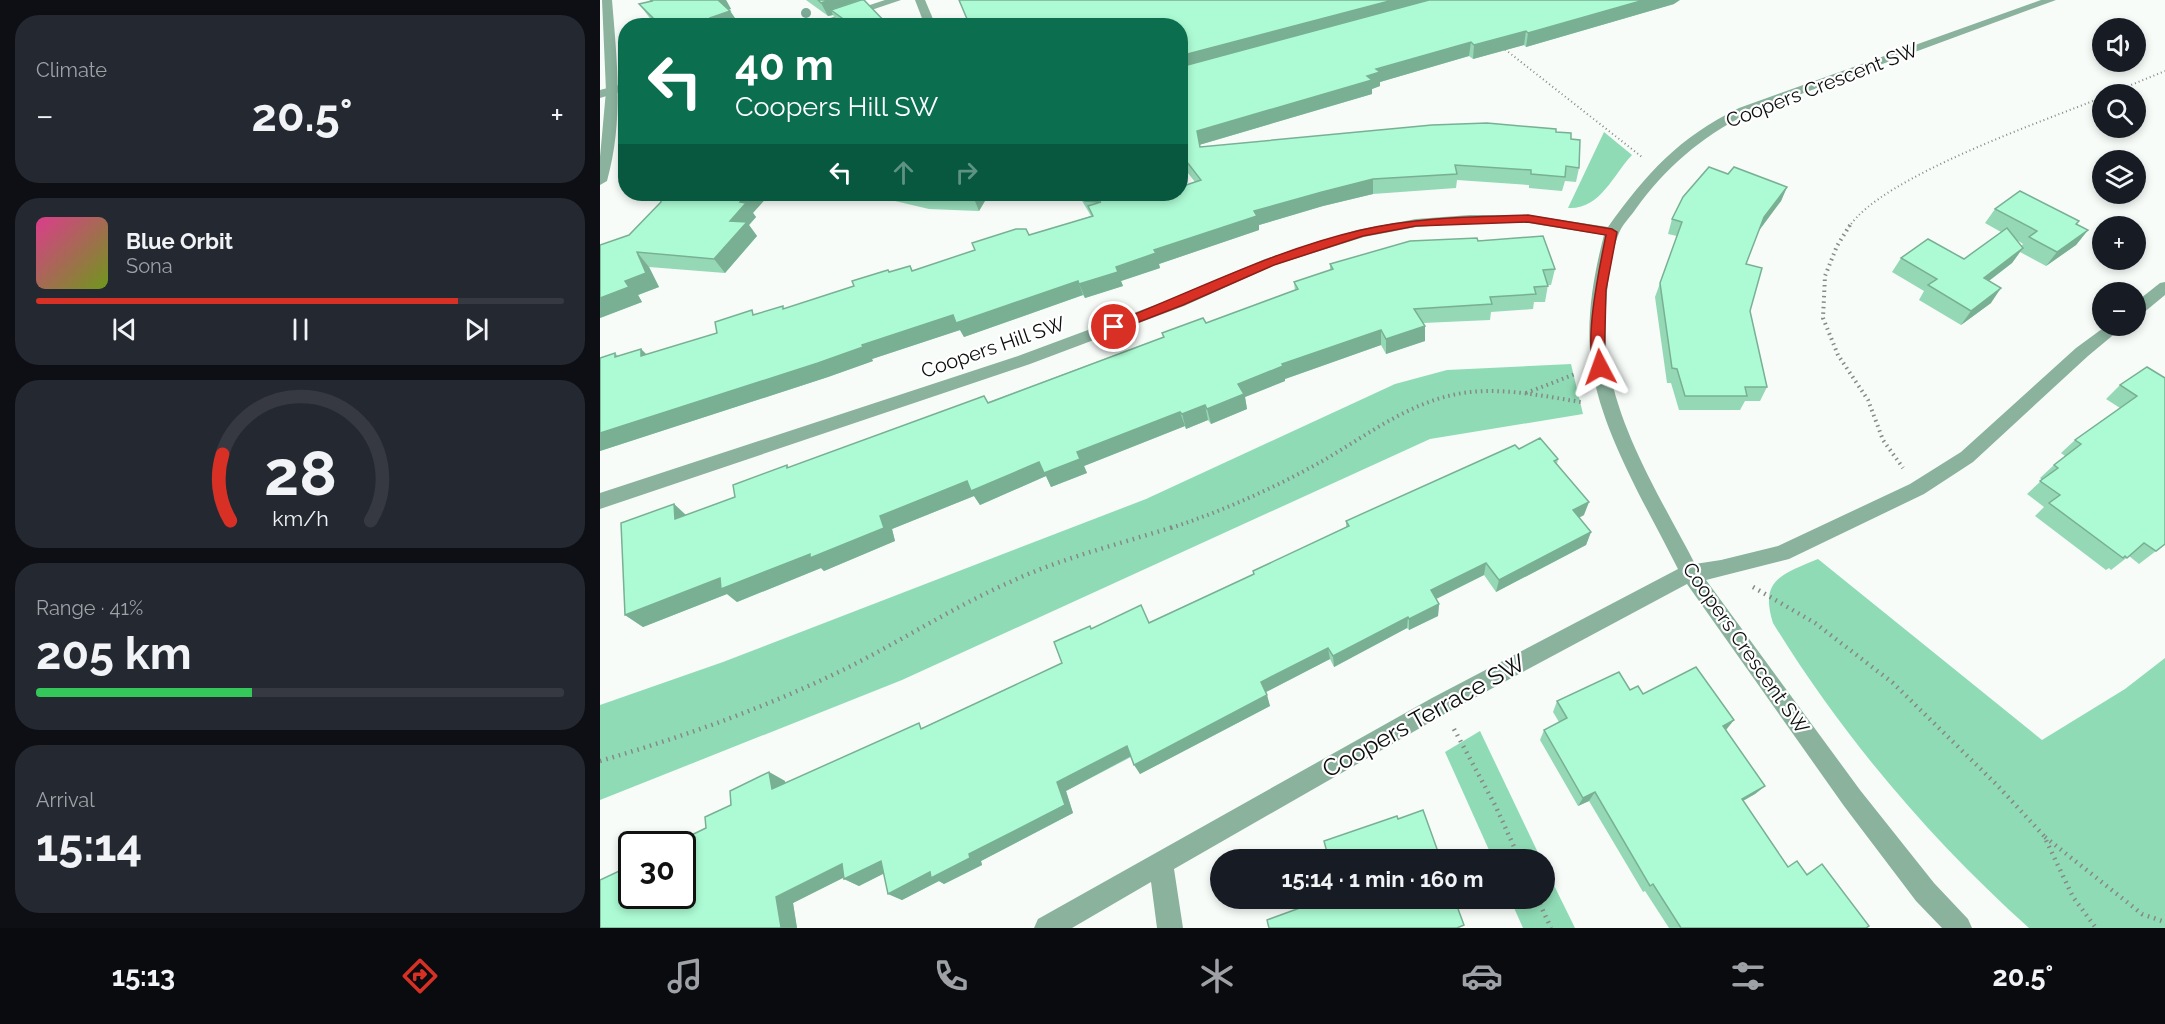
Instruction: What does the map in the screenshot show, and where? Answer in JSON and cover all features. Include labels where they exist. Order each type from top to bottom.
[{"type":"street","points":[[600,181],[608,148],[607,0]]},
{"type":"street","points":[[837,18],[896,0]]},
{"type":"street","points":[[920,0],[928,18]]},
{"type":"street","name":"Coopers Crescent SW","points":[[1959,928],[1925,892],[1852,798],[1690,573],[1632,460],[1611,407],[1600,367],[1597,340],[1601,283],[1612,232],[1659,171],[1684,147],[1713,126],[1743,111],[2051,0]]},
{"type":"street","name":"Coopers Hill SW","points":[[600,501],[1024,360],[1179,302],[1270,262],[1362,233],[1416,223],[1482,219],[1528,219],[1612,232]]},
{"type":"street","points":[[2146,302],[2165,287]]},
{"type":"street","points":[[1690,573],[1722,569],[1782,553],[1917,489],[1967,457],[2082,352],[2103,336]]},
{"type":"street","name":"Coopers Terrace SW","points":[[1047,928],[1440,705],[1690,573]]},
{"type":"street","points":[[1161,863],[1170,928]]},
{"type":"path","points":[[1494,40],[1659,171]]},
{"type":"path","points":[[2133,84],[2165,71]]},
{"type":"path","points":[[1917,489],[1883,440],[1868,400],[1838,355],[1823,318],[1825,276],[1837,246],[1856,216],[1887,193],[1949,160],[2092,102]]},
{"type":"path","points":[[1525,393],[1600,367]]},
{"type":"path","points":[[600,761],[644,749],[768,704],[884,650],[937,618],[1010,582],[1238,503],[1296,476],[1386,423],[1426,404],[1461,393],[1493,391],[1525,393],[1611,407]]},
{"type":"path","points":[[1722,569],[1815,623],[1893,683],[1997,785],[2044,836],[2142,914],[2165,922]]},
{"type":"path","points":[[1440,705],[1496,807],[1515,849]]},
{"type":"path","points":[[2044,836],[2073,897],[2096,928]]},
{"type":"path","points":[[1542,909],[1551,928]]},
{"type":"green space","points":[[1604,132],[1632,155],[1597,197],[1579,207],[1568,208]]},
{"type":"green space","points":[[1571,364],[1583,414],[1430,439],[902,680],[600,800],[600,705],[723,662],[1146,499],[1395,384],[1447,370]]},
{"type":"green space","points":[[1818,559],[2042,740],[2125,689],[2165,658],[2165,928],[2029,928],[1957,859],[1890,785],[1859,746],[1800,665],[1773,623],[1769,608],[1772,587],[1785,574]]},
{"type":"green space","points":[[1480,731],[1536,849],[1489,849],[1445,752]]},
{"type":"green space","points":[[1555,887],[1575,928],[1523,928],[1514,909],[1555,909]]},
{"type":"building","points":[[718,0],[730,11],[710,18],[653,18],[639,4],[652,1]]},
{"type":"building","points":[[864,0],[881,18],[842,18],[831,10]]},
{"type":"building","points":[[959,0],[1393,0],[1188,54],[1188,18],[967,18]]},
{"type":"building","points":[[1429,0],[1644,0],[1528,33],[1526,31],[1474,45],[1471,42],[1376,69],[1380,72],[1367,76],[1372,80],[1197,131],[1200,147],[1432,125],[1487,123],[1556,129],[1556,132],[1571,133],[1571,139],[1580,140],[1579,168],[1566,166],[1565,177],[1531,174],[1531,170],[1455,165],[1457,174],[1373,179],[1322,192],[1254,211],[1257,216],[1154,250],[1156,253],[1116,267],[1118,272],[1079,284],[1078,281],[956,323],[953,315],[862,345],[863,347],[818,363],[600,433],[600,358],[615,353],[615,357],[641,349],[641,356],[717,333],[715,322],[752,310],[753,315],[783,306],[783,309],[854,286],[852,281],[888,270],[889,272],[910,266],[912,271],[975,250],[972,243],[1016,229],[1026,229],[1029,235],[1093,216],[1088,206],[1101,202],[1085,201],[1188,201],[1188,184],[1201,180],[1188,163],[1188,65]]},
{"type":"building","points":[[1709,167],[1728,174],[1734,167],[1787,187],[1764,217],[1746,264],[1762,268],[1750,311],[1767,387],[1745,387],[1747,396],[1685,396],[1677,369],[1672,368],[1660,283],[1682,222],[1672,219],[1683,197]]},
{"type":"building","points":[[2020,191],[2079,221],[2076,224],[2088,230],[2057,252],[2029,237],[2037,231],[1995,209]]},
{"type":"building","points":[[741,201],[746,203],[730,221],[747,222],[714,259],[637,252],[646,273],[625,281],[629,287],[600,298],[600,245],[629,235],[661,202]]},
{"type":"building","points":[[2007,228],[2023,248],[1984,278],[2001,288],[1971,311],[1928,285],[1937,279],[1901,258],[1928,239],[1964,259]]},
{"type":"building","points":[[1543,236],[1555,269],[1543,270],[1548,286],[1534,287],[1536,294],[1490,297],[1492,304],[1414,309],[1425,326],[1386,339],[1381,330],[1282,364],[1283,366],[1238,384],[1244,394],[1207,409],[1205,405],[1182,414],[1180,412],[1077,452],[1080,459],[1044,473],[1039,462],[971,491],[967,481],[880,516],[884,528],[810,558],[810,554],[721,589],[720,578],[625,615],[621,523],[674,504],[675,519],[735,497],[733,485],[787,465],[787,468],[984,396],[988,403],[1164,337],[1162,333],[1203,318],[1206,323],[1298,289],[1294,282],[1333,269],[1330,264],[1410,241],[1477,238],[1478,241]]},
{"type":"building","points":[[2147,367],[2165,378],[2165,544],[2156,551],[2144,543],[2127,558],[2125,556],[2123,558],[2049,503],[2060,495],[2040,481],[2058,468],[2054,465],[2081,444],[2075,440],[2137,396],[2120,385]]},
{"type":"building","points":[[1540,438],[1558,459],[1554,461],[1589,502],[1573,510],[1591,532],[1499,580],[1486,563],[1431,590],[1439,604],[1409,619],[1408,617],[1333,656],[1328,648],[1261,682],[1267,695],[1134,765],[1127,746],[1057,782],[1065,805],[969,854],[970,858],[931,878],[930,872],[888,894],[881,861],[844,879],[842,864],[776,897],[780,928],[600,928],[600,880],[618,872],[618,909],[696,909],[696,833],[706,828],[705,817],[731,805],[730,791],[769,772],[772,789],[919,723],[921,729],[1062,663],[1054,642],[1090,626],[1091,629],[1141,605],[1149,623],[1349,526],[1346,521],[1515,445],[1519,449]]},
{"type":"building","points":[[1696,667],[1734,720],[1723,726],[1765,786],[1742,799],[1788,867],[1797,861],[1807,875],[1822,864],[1869,926],[1866,928],[1681,928],[1653,884],[1650,886],[1595,792],[1583,798],[1544,730],[1567,718],[1557,701],[1619,672],[1630,690],[1638,686],[1643,694]]},
{"type":"building","points":[[1423,810],[1437,849],[1326,849],[1324,841],[1397,816],[1398,819]]},
{"type":"building","points":[[1297,909],[1458,909],[1464,925],[1457,928],[1269,928],[1267,920]]},
{"type":"route","points":[[1114,327],[1179,302],[1270,262],[1320,244],[1362,233],[1416,223],[1470,219],[1528,219],[1612,232],[1600,290],[1597,350],[1600,367]]}]
